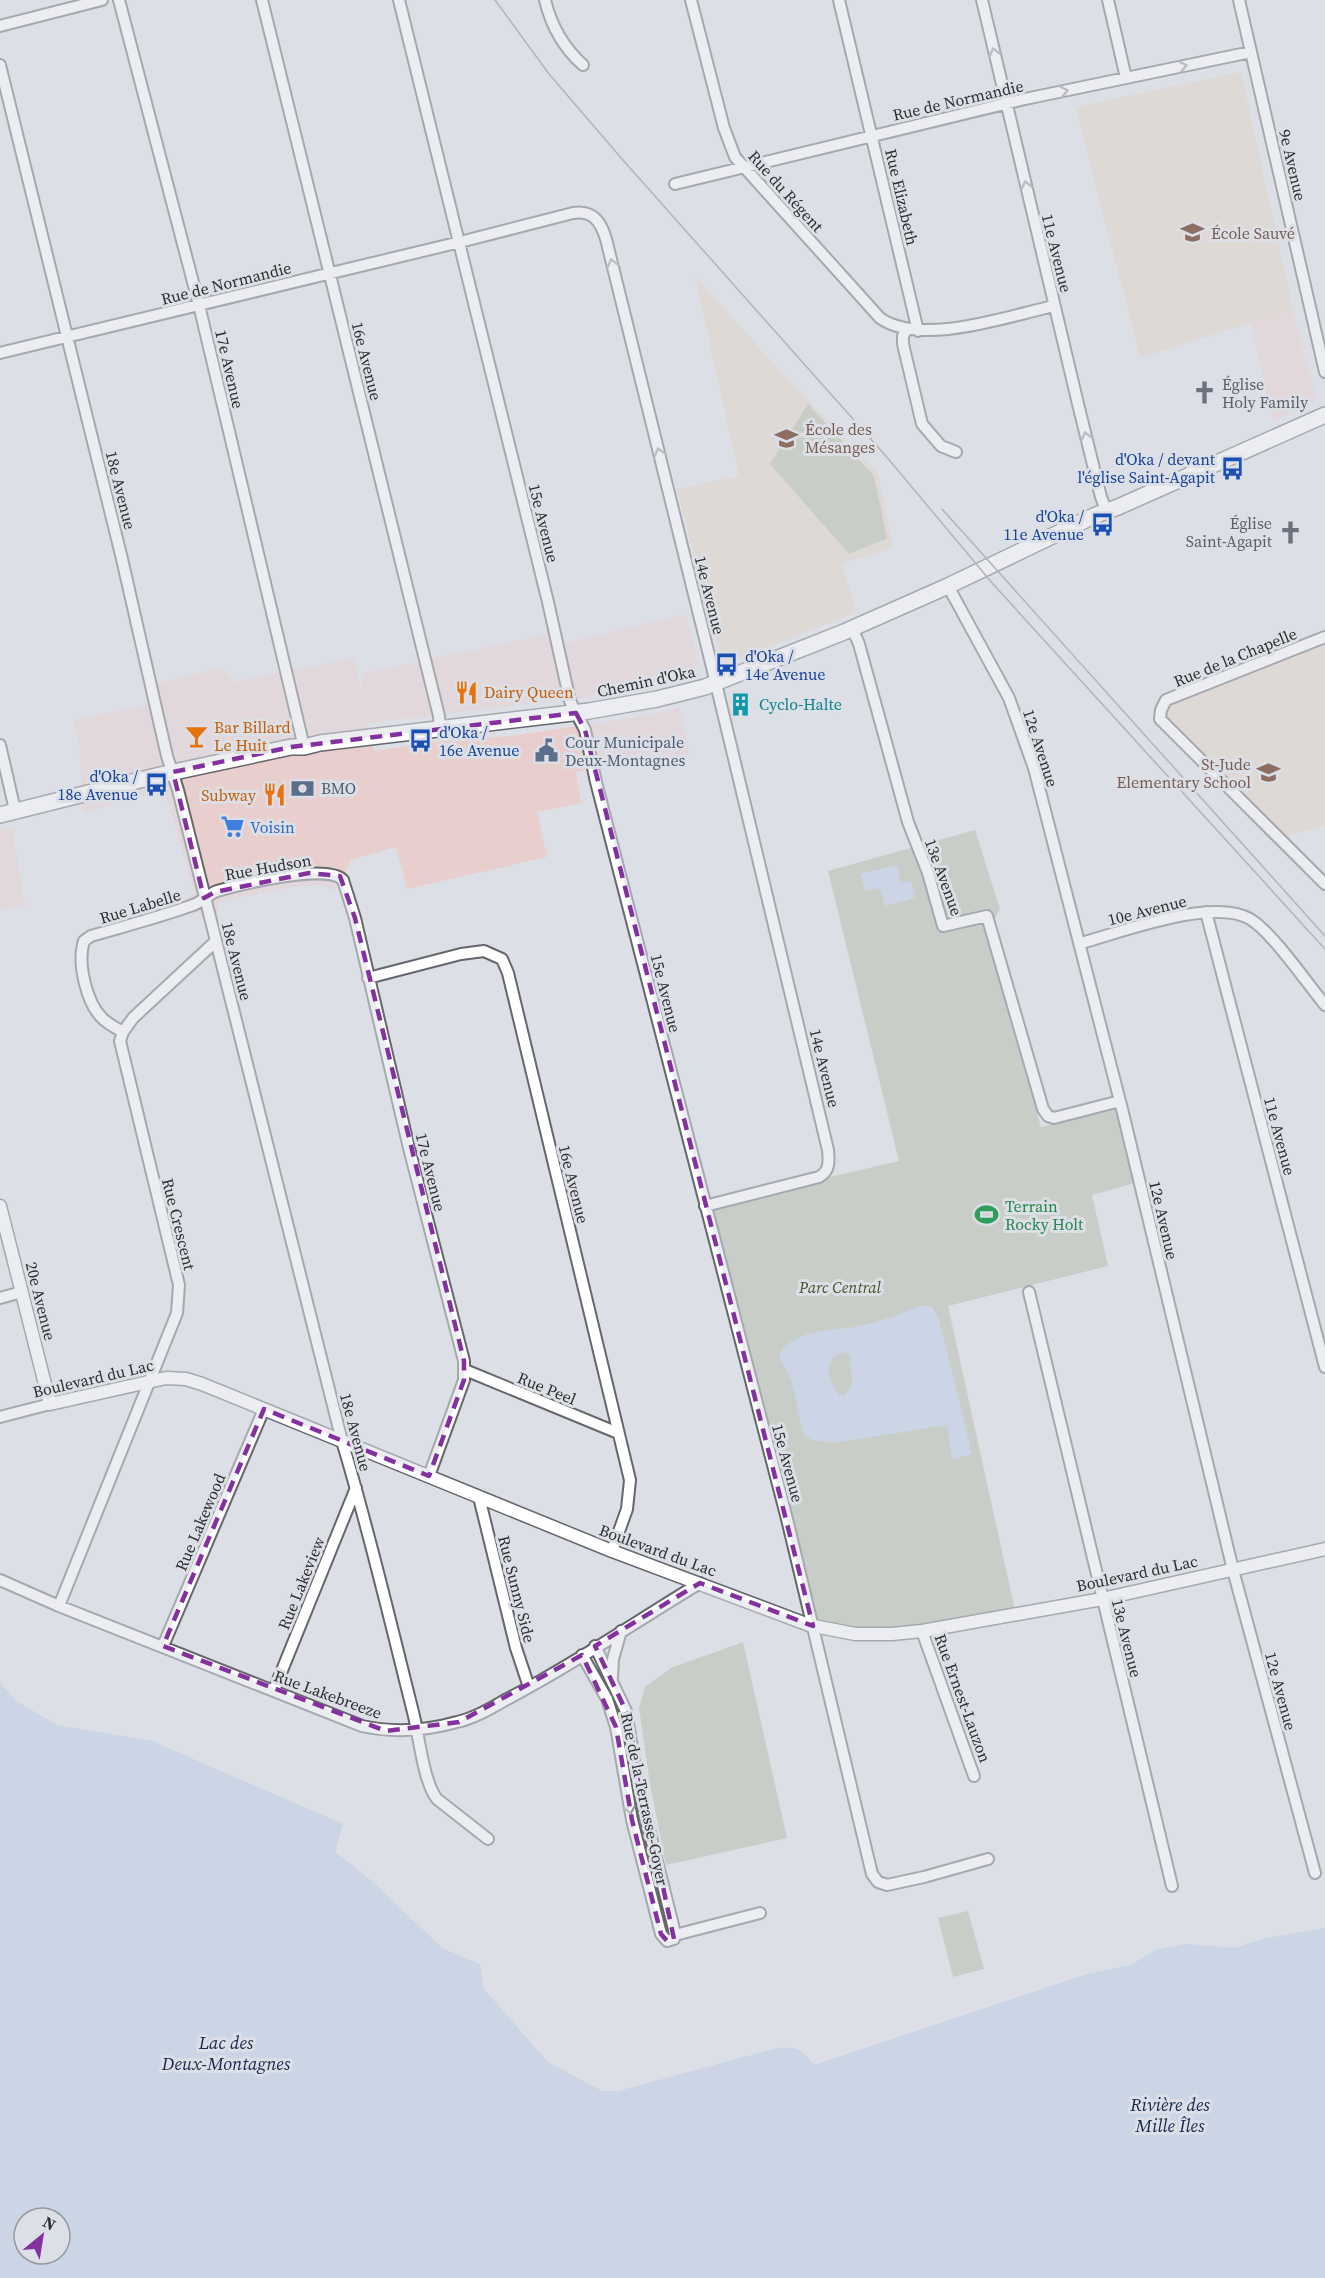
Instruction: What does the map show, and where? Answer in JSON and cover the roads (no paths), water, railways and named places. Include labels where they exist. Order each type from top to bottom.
[{"type":"main road","name":"Chemin d'Oka","points":[[0,815],[173,772],[282,749],[576,713],[657,699],[716,683],[948,586],[1096,515],[1325,415]]},
{"type":"street","points":[[0,26],[102,0]]},
{"type":"street","name":"17e Avenue","points":[[119,0],[199,305],[304,747]]},
{"type":"street","name":"16e Avenue","points":[[262,0],[439,716],[440,729]]},
{"type":"street","name":"15e Avenue","points":[[399,0],[548,602],[570,701],[585,730],[596,782],[787,1519],[872,1874],[878,1882],[887,1885],[988,1859]]},
{"type":"street","points":[[545,0],[548,12],[567,51],[583,65]]},
{"type":"street","name":"Rue du Régent","points":[[691,0],[724,128],[735,156],[865,303],[891,326],[912,329]]},
{"type":"street","name":"Rue Elizabeth","points":[[839,0],[873,136],[912,329]]},
{"type":"street","name":"11e Avenue","points":[[982,0],[1054,306],[1101,497],[1107,512]]},
{"type":"street","points":[[1108,0],[1126,78]]},
{"type":"street","name":"9e Avenue","points":[[1239,0],[1325,372]]},
{"type":"street","name":"Rue de Normandie","points":[[675,184],[1007,104],[1251,52]]},
{"type":"street","name":"18e Avenue","points":[[0,65],[122,559],[165,748],[173,772],[342,1441],[356,1487],[430,1791],[488,1839]]},
{"type":"street","name":"14e Avenue","points":[[460,242],[578,212],[592,215],[599,222],[606,239],[821,1115],[829,1158],[827,1168],[819,1177],[705,1206]]},
{"type":"street","name":"Rue de Normandie","points":[[0,353],[460,242]]},
{"type":"street","points":[[956,452],[941,446],[922,424],[903,336],[912,329],[945,330],[1054,306]]},
{"type":"street","name":"12e Avenue","points":[[948,586],[1009,698],[1034,768],[1081,943],[1233,1570],[1315,1873]]},
{"type":"street","name":"13e Avenue","points":[[852,628],[859,644],[908,822],[928,873],[943,926],[987,916],[1042,1109],[1051,1118],[1058,1118],[1120,1101]]},
{"type":"street","name":"Rue de la Chapelle","points":[[1325,637],[1166,700],[1160,719],[1325,884]]},
{"type":"street","points":[[0,745],[15,810]]},
{"type":"street","name":"Rue Hudson","points":[[204,898],[215,892],[309,873],[338,876]]},
{"type":"street","name":"17e Avenue","points":[[338,876],[347,889],[465,1370],[464,1380],[429,1476]]},
{"type":"street","name":"Rue Labelle","points":[[123,1032],[103,1020],[92,1005],[80,961],[84,941],[91,936],[196,904],[204,898]]},
{"type":"street","name":"11e Avenue","points":[[1206,912],[1325,1367]]},
{"type":"street","name":"10e Avenue","points":[[1081,943],[1180,915],[1206,912],[1236,913],[1252,920],[1269,935],[1325,1005]]},
{"type":"street","points":[[123,1032],[133,1018],[216,941]]},
{"type":"street","name":"16e Avenue","points":[[369,978],[461,954],[484,951],[502,959],[508,973],[630,1480],[627,1509],[612,1551]]},
{"type":"street","name":"Rue Crescent","points":[[59,1606],[177,1313],[179,1286],[123,1059],[120,1041],[123,1032]]},
{"type":"street","name":"20e Avenue","points":[[0,1206],[50,1404]]},
{"type":"street","points":[[0,1298],[22,1292]]},
{"type":"street","name":"13e Avenue","points":[[1029,1292],[1172,1886]]},
{"type":"street","name":"Rue Peel","points":[[465,1370],[618,1433]]},
{"type":"street","name":"Boulevard du Lac","points":[[0,1417],[166,1378],[186,1379],[612,1551],[813,1626],[855,1634],[922,1631],[1102,1599],[1325,1549]]},
{"type":"street","name":"Rue Lakewood","points":[[163,1646],[264,1409]]},
{"type":"street","name":"Rue Lakeview","points":[[274,1690],[356,1487]]},
{"type":"street","name":"Rue Sunny Side","points":[[479,1497],[516,1648],[529,1687]]},
{"type":"street","name":"Rue Lakebreeze","points":[[0,1580],[59,1606],[362,1726],[386,1731],[417,1730],[459,1722],[529,1687],[700,1583]]},
{"type":"street","points":[[612,1678],[613,1659],[621,1631]]},
{"type":"street","name":"Rue Ernest-Lauzon","points":[[922,1631],[974,1776]]},
{"type":"street","name":"Rue de la Terrasse-Goyer","points":[[582,1655],[607,1699],[616,1727],[632,1820],[661,1934],[667,1941],[674,1940],[675,1935],[639,1790],[626,1711],[595,1646]]},
{"type":"street","points":[[675,1935],[760,1913]]},
{"type":"water","points":[[897,865],[901,883],[911,881],[915,898],[885,906],[880,888],[865,891],[861,874]]},
{"type":"water","points":[[923,1305],[932,1307],[939,1319],[972,1454],[952,1459],[947,1425],[834,1443],[806,1437],[801,1426],[791,1380],[779,1354],[786,1346],[810,1333],[862,1325]],"holes":[[[844,1352],[850,1355],[852,1386],[845,1395],[839,1395],[831,1382],[828,1367],[834,1356]]]},
{"type":"water","name":"Lac des Deux-Montagnes","points":[[0,1683],[18,1702],[57,1725],[152,1741],[343,1824],[335,1852],[372,1881],[442,1948],[480,1964],[484,1989],[548,2062],[602,2091],[618,2091],[777,2048],[798,2050],[814,2065],[1087,1974],[1131,1965],[1155,1950],[1185,1944],[1235,1948],[1262,1939],[1325,1928],[1325,2278],[0,2278]]},
{"type":"tram line","points":[[495,0],[549,74],[885,455],[993,584],[1325,949]]},
{"type":"tram line","points":[[942,509],[1325,936]]},
{"type":"place","name":"École Sauvé","points":[[1193,233]]},
{"type":"place","name":"Église Holy Family","points":[[1204,393]]},
{"type":"place","name":"École des Mésanges","points":[[787,438]]},
{"type":"place","name":"d'Oka / devant l'église Saint-Agapit","points":[[1233,468]]},
{"type":"place","name":"d'Oka / 11e Avenue","points":[[1102,525]]},
{"type":"place","name":"Église Saint-Agapit","points":[[1290,532]]},
{"type":"place","name":"d'Oka / 14e Avenue","points":[[727,665]]},
{"type":"place","name":"Dairy Queen","points":[[466,692]]},
{"type":"place","name":"Cyclo-Halte","points":[[741,704]]},
{"type":"place","name":"Bar Billard Le Huit","points":[[196,736]]},
{"type":"place","name":"d'Oka / 16e Avenue","points":[[421,741]]},
{"type":"place","name":"Cour Municipale Deux-Montagnes","points":[[547,751]]},
{"type":"place","name":"St-Jude Elementary School","points":[[1269,773]]},
{"type":"place","name":"d'Oka / 18e Avenue","points":[[156,785]]},
{"type":"place","name":"BMO","points":[[303,788]]},
{"type":"place","name":"Subway","points":[[274,795]]},
{"type":"place","name":"Voisin","points":[[232,827]]},
{"type":"place","name":"Terrain Rocky Holt","points":[[987,1215]]},
{"type":"park label","name":"Parc Central","points":[[840,1287]]},
{"type":"water label","name":"Rivière des Mille Îles","points":[[1170,2114]]}]
